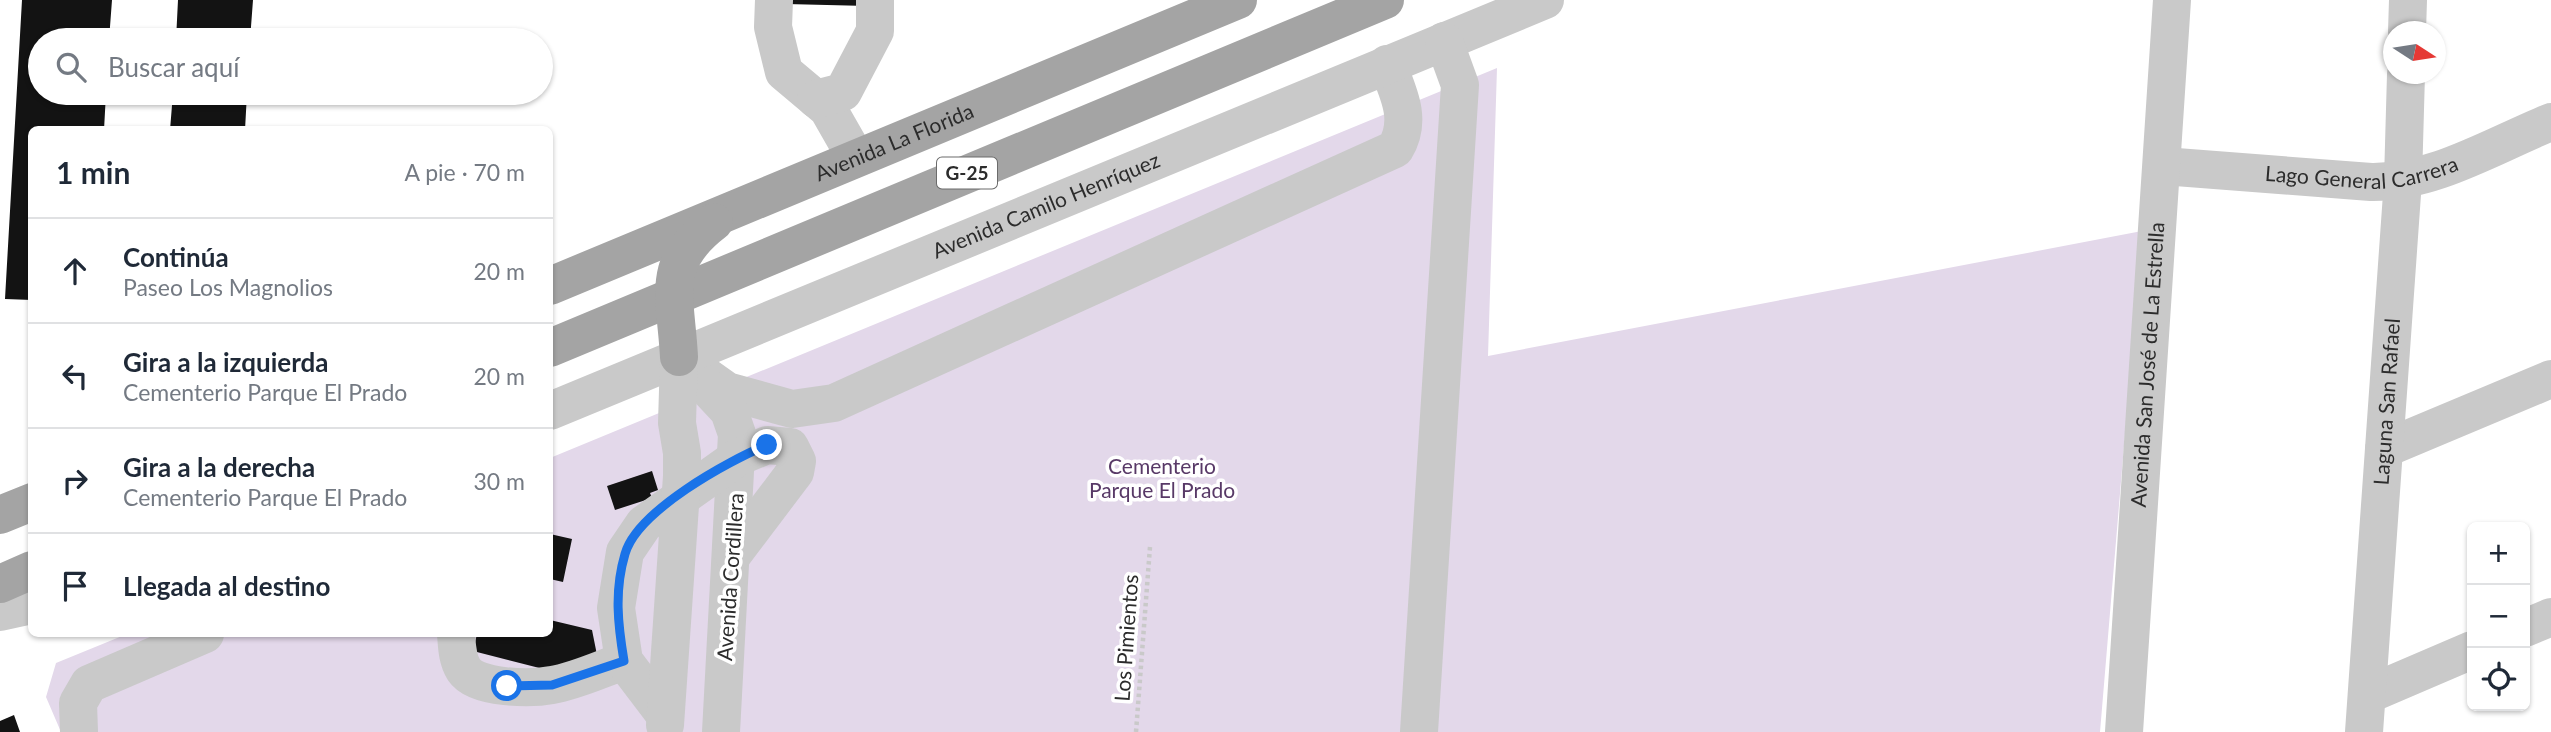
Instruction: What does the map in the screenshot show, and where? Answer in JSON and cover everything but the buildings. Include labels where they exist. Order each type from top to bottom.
[{"type":"main road","name":"Avenida La Florida","points":[[553,285],[1238,0]]},
{"type":"main road","name":"G-25","points":[[553,347],[676,293],[1385,0]]},
{"type":"main road","points":[[679,358],[676,293],[678,260],[700,232],[729,210]]},
{"type":"main road","points":[[0,515],[28,504]]},
{"type":"main road","points":[[0,584],[28,572]]},
{"type":"street","points":[[774,0],[773,27],[784,72],[828,109],[856,158]]},
{"type":"street","points":[[816,99],[843,92],[875,31],[876,0]]},
{"type":"street","name":"Avenida Camilo Henríquez","points":[[553,410],[1545,0]]},
{"type":"street","name":"Avenida San José de La Estrella","points":[[2124,732],[2172,0]]},
{"type":"street","points":[[2407,21],[2408,0]]},
{"type":"street","points":[[1419,732],[1460,85],[1444,41]]},
{"type":"street","points":[[679,358],[727,391],[792,409],[834,403],[1395,149],[1402,138],[1405,119],[1387,64]]},
{"type":"street","name":"Laguna San Rafael","points":[[2364,732],[2403,180],[2406,84]]},
{"type":"street","name":"Lago General Carrera","points":[[2163,166],[2371,182],[2403,180],[2431,172],[2551,122]]},
{"type":"street","points":[[665,723],[682,453],[677,423],[679,358]]},
{"type":"street","name":"Avenida Cordillera","points":[[679,358],[729,411],[737,434],[733,554],[721,732]]},
{"type":"street","points":[[2384,449],[2551,379]]},
{"type":"street","points":[[665,723],[624,661],[616,608],[625,552],[644,524],[738,457],[767,445],[790,447],[797,461],[795,472],[733,554]]},
{"type":"street","points":[[0,612],[28,606]]},
{"type":"street","points":[[2530,626],[2551,617]]},
{"type":"street","points":[[79,732],[78,703],[89,684],[198,637]]},
{"type":"street","points":[[456,637],[458,656],[464,671],[475,680],[507,686],[552,685],[624,661]]},
{"type":"street","points":[[2367,695],[2467,652]]},
{"type":"path","name":"Los Pimientos","points":[[1136,732],[1150,547]]},
{"type":"green space","name":"Cementerio Parque El Prado","points":[[1497,68],[1488,356],[2142,231],[2100,732],[61,732],[46,697],[56,663],[120,637],[553,637],[553,457]]},
{"type":"route","points":[[507,686],[552,685],[624,661],[616,608],[625,552],[644,524],[678,498],[738,457],[767,445]]}]
